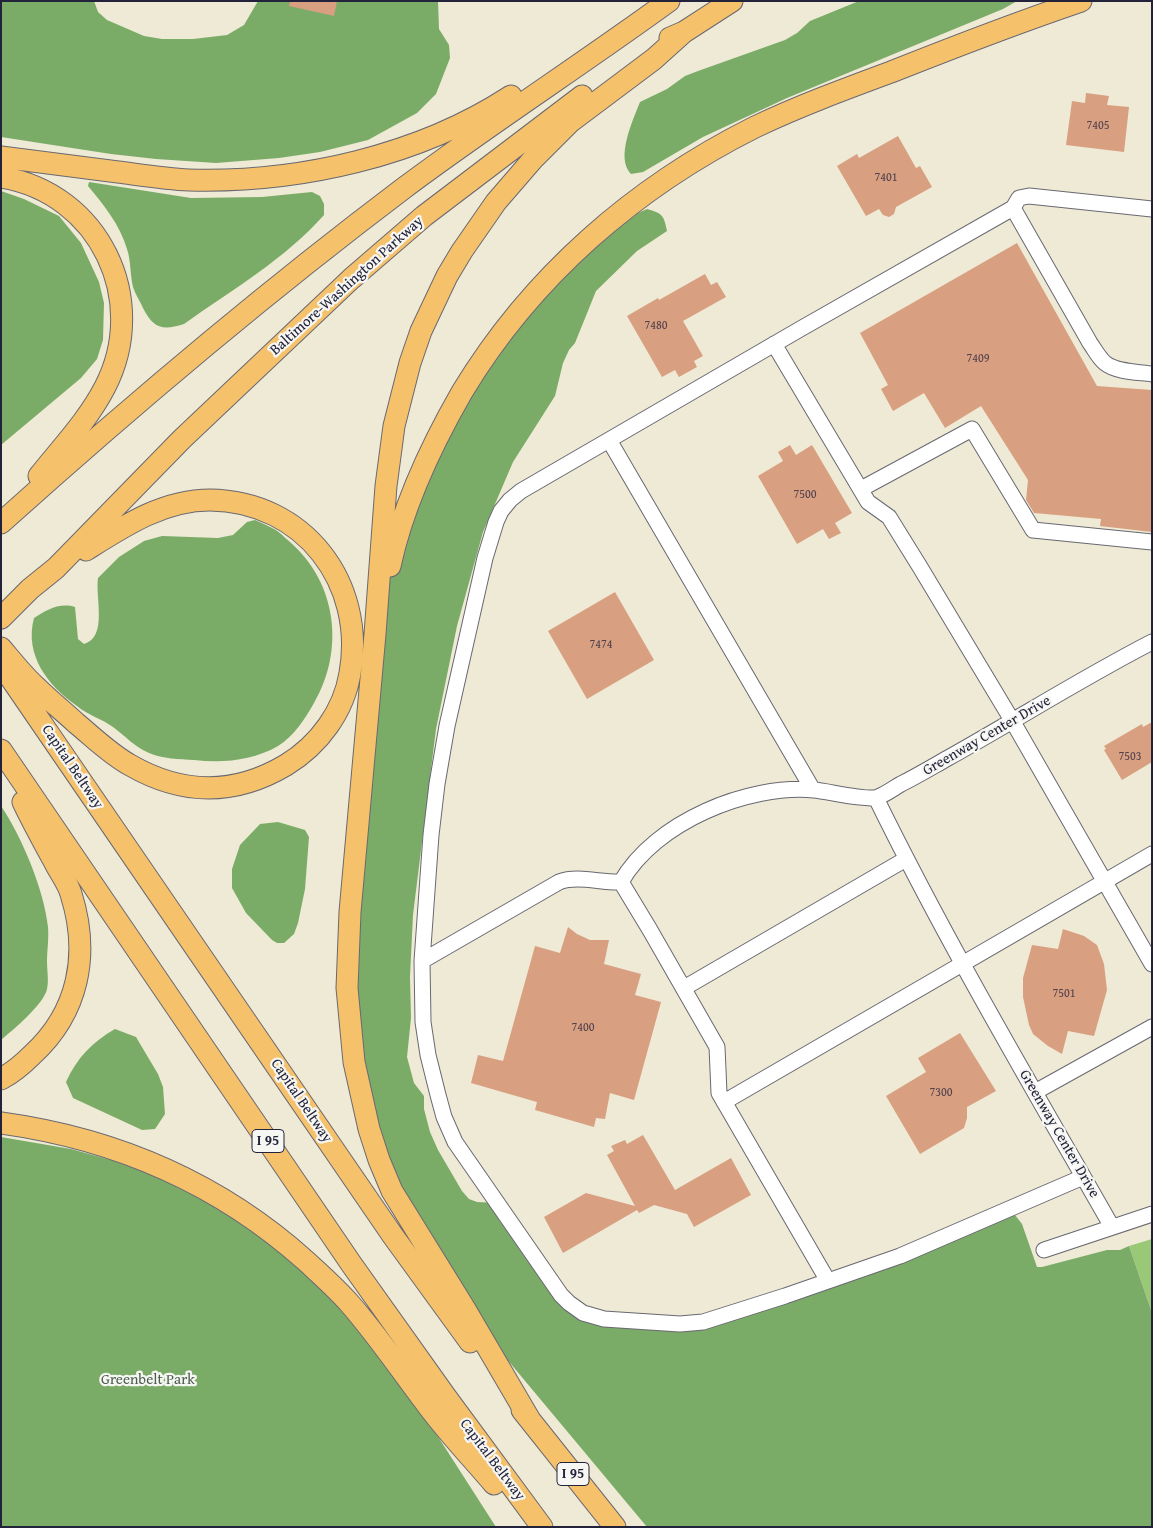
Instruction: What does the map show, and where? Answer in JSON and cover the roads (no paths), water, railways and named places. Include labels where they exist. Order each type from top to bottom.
[{"type":"highway","points":[[1,157],[188,180],[269,177],[312,171],[353,162],[398,149],[441,132],[496,106],[595,41],[665,1]]},
{"type":"highway","points":[[4,521],[142,398],[326,249],[472,139],[669,1]]},
{"type":"highway","name":"Baltimore-Washington Parkway","points":[[1,618],[56,568],[182,439],[245,378],[352,279],[424,216],[560,111],[647,50],[684,32],[732,1]]},
{"type":"highway","points":[[375,634],[396,540],[412,494],[450,413],[502,332],[573,252],[658,183],[703,155],[756,127],[803,106],[1005,27],[1081,1]]},
{"type":"highway","points":[[530,1420],[465,1309],[392,1191],[379,1160],[369,1128],[354,1062],[347,988],[348,944],[383,526],[394,426],[410,363],[421,331],[447,276],[496,202],[534,158],[570,122],[654,59],[684,32]]},
{"type":"highway","points":[[1,177],[31,185],[50,194],[80,216],[92,229],[111,263],[121,300],[122,321],[117,355],[105,387],[73,435],[4,521]]},
{"type":"highway","points":[[1,648],[35,686],[107,749],[128,764],[154,777],[187,787],[221,787],[262,778],[293,761],[306,750],[319,737],[338,710],[347,688],[353,651],[348,604],[332,569],[312,542],[296,529],[269,513],[239,503],[209,500],[184,503],[157,510],[127,524],[56,568]]},
{"type":"highway","name":"Capital Beltway","points":[[1,664],[394,1236],[460,1328],[615,1527]]},
{"type":"highway","name":"Capital Beltway","points":[[1,750],[352,1265],[542,1527]]},
{"type":"highway","points":[[1,762],[70,892],[75,911],[80,952],[75,988],[69,1007],[58,1026],[42,1046],[25,1062],[1,1079]]},
{"type":"highway","points":[[1,1122],[34,1127],[75,1137],[113,1148],[153,1163],[198,1184],[262,1225],[319,1273],[349,1303],[429,1408],[531,1527]]},
{"type":"street","points":[[1083,1177],[900,1256],[693,1324],[604,1320],[583,1313],[561,1295],[455,1142],[444,1118],[428,1055],[423,1022],[422,961],[431,835],[442,755],[471,615],[496,522],[506,504],[521,491],[1013,208],[1019,198],[1029,196],[1152,209]]},
{"type":"street","points":[[1013,208],[1100,358],[1113,368],[1152,374]]},
{"type":"street","points":[[774,344],[868,502],[889,517],[1013,722],[1152,964]]},
{"type":"street","points":[[860,489],[972,429],[1034,530],[1152,542]]},
{"type":"street","points":[[609,440],[813,790]]},
{"type":"street","name":"Greenway Center Drive","points":[[1112,1227],[962,964],[876,798],[1152,642]]},
{"type":"street","points":[[621,882],[630,868],[644,853],[675,828],[727,802],[754,794],[793,790],[813,790],[876,798]]},
{"type":"street","points":[[724,1102],[1152,854]]},
{"type":"street","points":[[684,988],[906,859]]},
{"type":"street","points":[[422,961],[559,882],[574,879],[621,882]]},
{"type":"street","points":[[621,882],[717,1047],[719,1093],[828,1281]]},
{"type":"street","points":[[1035,1092],[1152,1027]]},
{"type":"street","points":[[1044,1250],[1152,1214]]},
{"type":"park label","name":"Greenbelt Park","points":[[148,1380]]}]
